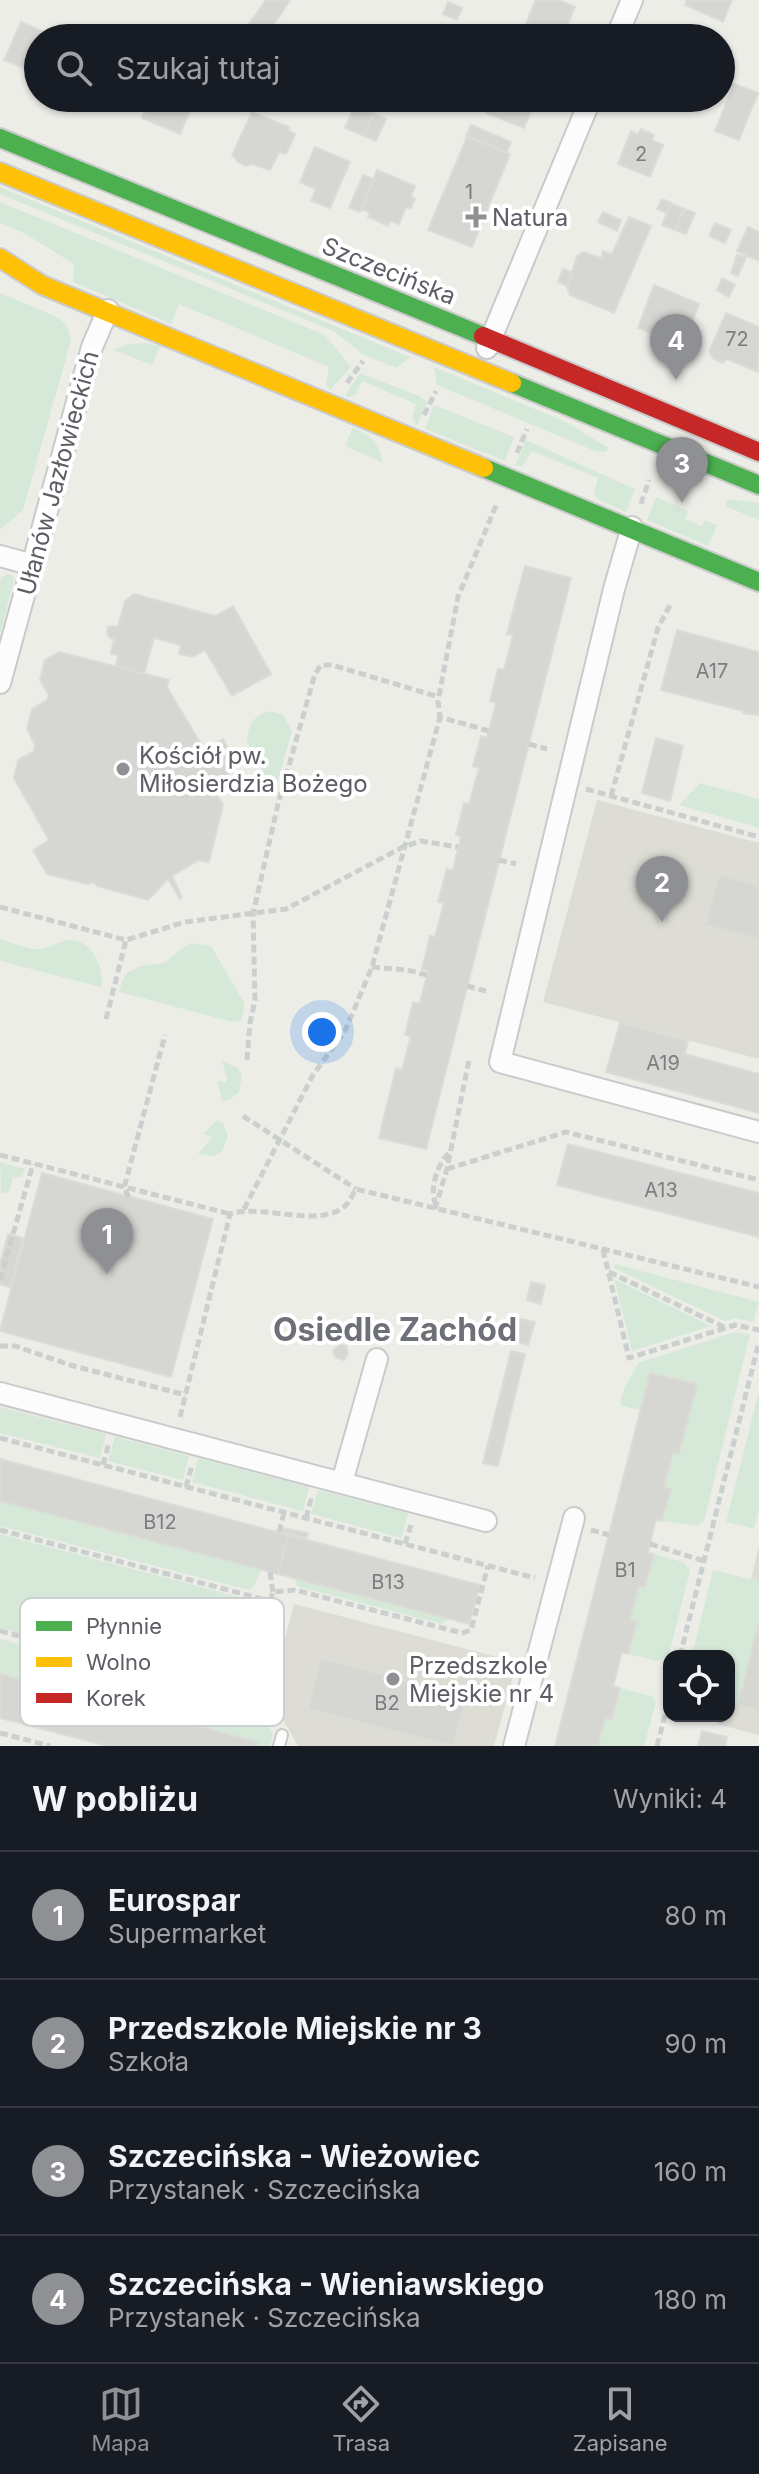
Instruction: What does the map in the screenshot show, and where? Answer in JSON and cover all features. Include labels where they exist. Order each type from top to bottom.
[{"type":"main road","name":"Szczecińska","points":[[0,138],[759,452]]},
{"type":"main road","points":[[0,172],[759,485]]},
{"type":"main road","points":[[0,258],[42,285],[759,582]]},
{"type":"street","points":[[622,24],[632,0]]},
{"type":"street","points":[[478,370],[585,112]]},
{"type":"street","name":"Ułanów Jazłowieckich","points":[[0,683],[92,347],[108,310]]},
{"type":"street","points":[[632,527],[614,589],[500,1062],[759,1132]]},
{"type":"street","points":[[0,556],[33,565]]},
{"type":"street","points":[[342,1482],[377,1359]]},
{"type":"street","points":[[0,1393],[486,1521]]},
{"type":"street","points":[[514,1746],[574,1518]]},
{"type":"path","points":[[244,1209],[313,1075],[345,1031],[372,967],[440,717],[439,697],[458,597],[494,512]]},
{"type":"path","points":[[611,796],[658,628],[670,605]]},
{"type":"path","points":[[247,1060],[255,1000],[253,914],[278,804],[315,674],[321,665],[332,665],[439,697]]},
{"type":"path","points":[[440,717],[489,731]]},
{"type":"path","points":[[529,744],[547,749]]},
{"type":"path","points":[[567,784],[759,837]]},
{"type":"path","points":[[0,907],[126,940],[185,922],[286,909],[403,847],[421,841],[458,847]]},
{"type":"path","points":[[499,860],[516,864]]},
{"type":"path","points":[[106,1019],[126,940]]},
{"type":"path","points":[[372,967],[427,975]]},
{"type":"path","points":[[467,986],[486,991]]},
{"type":"path","points":[[129,1197],[124,1188],[165,1035]]},
{"type":"path","points":[[435,1207],[447,1169],[469,1060]]},
{"type":"path","points":[[243,1116],[356,1189],[759,1287]]},
{"type":"path","points":[[447,1169],[566,1132],[759,1180]]},
{"type":"path","points":[[435,1207],[432,1195],[441,1161],[450,1152]]},
{"type":"path","points":[[0,1155],[230,1214],[244,1209],[301,1217],[324,1214],[345,1207],[356,1189]]},
{"type":"path","points":[[0,1280],[33,1164]]},
{"type":"path","points":[[175,1439],[230,1214]]},
{"type":"path","points":[[603,1250],[629,1358],[735,1325],[759,1330]]},
{"type":"path","points":[[608,1272],[726,1328]]},
{"type":"path","points":[[682,1650],[759,1342]]},
{"type":"path","points":[[0,1346],[15,1346],[70,1365],[186,1395]]},
{"type":"path","points":[[0,1438],[511,1572]]},
{"type":"path","points":[[279,1532],[284,1513]]},
{"type":"path","points":[[0,1530],[259,1598]]},
{"type":"path","points":[[650,1544],[704,1561]]},
{"type":"path","points":[[273,1592],[295,1590],[462,1633],[471,1630],[488,1566]]},
{"type":"path","points":[[270,1572],[271,1598]]},
{"type":"path","points":[[0,1631],[20,1636]]},
{"type":"path","points":[[657,1746],[663,1722]]},
{"type":"path","points":[[0,1733],[50,1746]]},
{"type":"shaded area","points":[[597,800],[759,843],[759,1059],[543,1002]]},
{"type":"shaded area","points":[[759,1546],[759,1735],[717,1724],[735,1722],[734,1650]]},
{"type":"shaded area","name":"Przedszkole Miejskie nr 4","points":[[294,1604],[517,1662],[494,1746],[298,1746],[284,1721],[284,1642]]},
{"type":"green space","points":[[0,187],[410,357],[396,368],[364,355],[333,331],[0,194]]},
{"type":"green space","points":[[0,202],[325,335],[351,367],[330,390],[326,384],[329,367],[179,304],[171,324],[73,282],[74,264],[22,232],[0,223]]},
{"type":"green space","points":[[0,293],[59,318],[68,327],[71,341],[23,510],[0,530]]},
{"type":"green space","points":[[129,344],[160,346],[152,365],[114,350]]},
{"type":"green space","points":[[434,367],[566,422],[609,448],[605,452],[595,451],[437,385]]},
{"type":"green space","points":[[360,373],[427,402],[417,426],[412,417],[416,404],[362,381],[356,394],[348,398],[345,395]]},
{"type":"green space","points":[[434,405],[514,437],[505,461],[425,429]]},
{"type":"green space","points":[[353,427],[373,441],[383,463],[345,446]]},
{"type":"green space","points":[[526,440],[635,489],[626,512],[594,495],[598,478],[532,451],[523,466],[515,466]]},
{"type":"green space","points":[[656,497],[688,511],[685,519],[702,526],[705,520],[717,525],[708,546],[647,520]]},
{"type":"green space","points":[[728,499],[759,503],[759,520],[725,506]]},
{"type":"green space","points":[[6,574],[13,576],[14,580],[0,635],[0,580]]},
{"type":"green space","points":[[270,711],[283,715],[292,731],[278,780],[274,783],[267,780],[247,741],[253,721]]},
{"type":"green space","points":[[700,783],[759,799],[759,828],[679,805]]},
{"type":"green space","points":[[0,939],[38,949],[69,940],[85,944],[99,964],[101,987],[0,961]]},
{"type":"green space","points":[[190,943],[211,946],[245,1004],[241,1021],[233,1022],[119,992],[127,973],[140,966],[164,963]]},
{"type":"green space","points":[[222,1061],[238,1068],[242,1076],[239,1092],[222,1101],[217,1081],[226,1083],[227,1079]]},
{"type":"green space","points":[[217,1120],[223,1123],[228,1136],[222,1151],[215,1156],[198,1154],[212,1137],[203,1134]]},
{"type":"green space","points":[[0,1162],[25,1169],[21,1177],[13,1177],[9,1192],[1,1194]]},
{"type":"green space","points":[[615,1264],[759,1302],[753,1322],[735,1318],[725,1321],[614,1268]]},
{"type":"green space","points":[[614,1279],[711,1326],[632,1351]]},
{"type":"green space","points":[[735,1332],[750,1335],[704,1521],[697,1526],[662,1521],[670,1489],[664,1487],[696,1385],[651,1373],[641,1410],[622,1406],[620,1402],[625,1387],[638,1363]]},
{"type":"green space","points":[[759,1391],[759,1509],[754,1529],[726,1522]]},
{"type":"green space","points":[[0,1407],[106,1434],[100,1458],[0,1433]]},
{"type":"green space","points":[[115,1437],[189,1456],[183,1480],[108,1461]]},
{"type":"green space","points":[[198,1458],[309,1487],[303,1511],[192,1482]]},
{"type":"green space","points":[[318,1490],[408,1513],[402,1538],[311,1514]]},
{"type":"green space","points":[[0,1501],[262,1569],[249,1590],[0,1526]]},
{"type":"green space","points":[[0,1534],[243,1598],[20,1598],[20,1633],[0,1628]]},
{"type":"green space","points":[[654,1554],[683,1562],[690,1570],[670,1650],[663,1650],[663,1658],[657,1661],[628,1654],[636,1622],[630,1620],[639,1586],[646,1587]]},
{"type":"green space","points":[[713,1570],[759,1581],[759,1621],[738,1705],[735,1704],[735,1650],[693,1650]]},
{"type":"green space","points":[[296,1579],[449,1619],[442,1624],[299,1587]]},
{"type":"green space","points":[[0,1639],[20,1644],[20,1679],[0,1674]]},
{"type":"green space","points":[[620,1688],[652,1696],[656,1702],[644,1746],[598,1746],[605,1718],[612,1719]]},
{"type":"green space","points":[[197,1726],[268,1726],[273,1735],[270,1746],[257,1746],[258,1742]]},
{"type":"building","points":[[266,0],[290,0],[274,24],[249,24]]},
{"type":"building","points":[[536,0],[559,0],[575,7],[568,24],[526,24]]},
{"type":"building","points":[[687,0],[732,0],[723,22],[685,5]]},
{"type":"building","points":[[448,2],[462,8],[457,20],[443,14]]},
{"type":"building","points":[[21,22],[26,24],[24,68],[4,60]]},
{"type":"building","points":[[735,84],[758,93],[739,140],[715,131],[723,112],[735,112]]},
{"type":"building","points":[[144,112],[190,112],[180,134],[142,118]]},
{"type":"building","points":[[252,112],[289,127],[288,130],[295,134],[286,154],[279,152],[270,170],[252,164],[246,166],[232,155]]},
{"type":"building","points":[[352,112],[374,112],[364,136],[345,128]]},
{"type":"building","points":[[486,112],[530,112],[524,128]]},
{"type":"building","points":[[373,113],[386,119],[376,141],[364,136]]},
{"type":"building","points":[[471,125],[511,142],[507,152],[466,136]]},
{"type":"building","points":[[641,129],[654,135],[652,140],[663,145],[650,177],[618,164],[631,131],[638,134]]},
{"type":"building","points":[[467,137],[510,154],[472,247],[428,230]]},
{"type":"building","points":[[315,147],[350,162],[330,208],[311,201],[316,189],[300,182]]},
{"type":"building","points":[[377,170],[415,186],[411,197],[415,199],[411,208],[406,207],[399,224],[390,221],[388,226],[368,217],[370,213],[362,209]]},
{"type":"building","points":[[363,175],[373,179],[360,212],[349,208]]},
{"type":"building","points":[[662,199],[671,203],[667,213],[657,209]]},
{"type":"building","points":[[671,203],[684,209],[675,230],[662,225]]},
{"type":"building","points":[[684,209],[695,213],[686,234],[675,230]]},
{"type":"building","points":[[603,212],[621,220],[617,231],[598,222]]},
{"type":"building","points":[[629,217],[651,226],[614,313],[570,295],[567,288],[577,256],[583,252],[601,258],[603,251],[612,254]]},
{"type":"building","points":[[715,223],[731,230],[725,243],[709,236]]},
{"type":"building","points":[[748,227],[759,232],[759,261],[737,251]]},
{"type":"building","points":[[737,255],[746,257],[738,276],[731,273]]},
{"type":"building","points":[[563,269],[573,273],[568,286],[558,282]]},
{"type":"building","points":[[722,278],[735,285],[729,297],[717,290]]},
{"type":"building","points":[[654,285],[699,304],[685,341],[667,335],[665,339],[638,328]]},
{"type":"building","points":[[726,313],[759,327],[758,372],[727,359],[722,363],[709,352]]},
{"type":"building","points":[[525,566],[571,578],[426,1149],[379,1138],[396,1068],[402,1070],[411,1036],[405,1035],[413,1002],[420,1003],[428,971],[422,969],[430,936],[435,937],[444,903],[438,902],[447,869],[453,870],[461,836],[456,835],[464,803],[469,804],[479,768],[473,766],[481,736],[487,738],[496,703],[490,701],[498,669],[504,670],[513,635],[507,634]]},
{"type":"building","points":[[134,594],[215,616],[233,606],[271,674],[232,696],[205,650],[193,657],[179,654],[181,645],[154,638],[144,674],[116,666],[118,655],[111,654],[114,639],[107,633],[108,627],[118,626],[125,601]]},
{"type":"building","points":[[677,630],[759,652],[759,715],[661,690]]},
{"type":"building","name":"Kościół pw. Miłosierdzia Bożego","points":[[59,652],[169,680],[167,687],[204,749],[223,739],[232,755],[226,782],[214,790],[223,805],[209,862],[199,860],[172,876],[182,897],[180,899],[168,879],[148,900],[97,886],[94,882],[87,884],[47,874],[33,850],[49,840],[14,778],[18,760],[34,751],[35,745],[27,729],[32,709],[47,700],[49,695],[40,680],[45,660]]},
{"type":"building","points":[[656,738],[683,746],[670,801],[642,793]]},
{"type":"building","points":[[719,875],[759,886],[759,939],[705,925]]},
{"type":"building","points":[[620,1023],[688,1041],[685,1054],[759,1074],[759,1113],[606,1072]]},
{"type":"building","points":[[568,1144],[759,1193],[759,1237],[557,1185]]},
{"type":"building","points":[[42,1173],[213,1219],[171,1377],[0,1331]]},
{"type":"building","points":[[8,1234],[23,1238],[10,1287],[0,1284],[0,1264]]},
{"type":"building","points":[[531,1282],[545,1285],[541,1304],[527,1300]]},
{"type":"building","points":[[520,1319],[535,1322],[528,1345],[513,1341]]},
{"type":"building","points":[[339,1345],[346,1346],[348,1354],[344,1360],[336,1358],[333,1351]]},
{"type":"building","points":[[511,1351],[525,1354],[498,1466],[483,1463]]},
{"type":"building","points":[[650,1373],[697,1384],[679,1454],[673,1453],[664,1487],[671,1489],[662,1521],[656,1519],[648,1553],[654,1554],[645,1587],[639,1586],[630,1620],[637,1622],[628,1654],[622,1652],[613,1686],[620,1688],[612,1719],[605,1718],[598,1746],[555,1746]]},
{"type":"building","points":[[0,1459],[288,1535],[278,1574],[0,1501]]},
{"type":"building","points":[[283,1528],[308,1533],[307,1538],[282,1532]]},
{"type":"building","points":[[288,1535],[480,1585],[469,1624],[278,1574]]},
{"type":"building","points":[[759,1621],[759,1710],[738,1705]]},
{"type":"building","points":[[321,1658],[466,1697],[453,1746],[308,1709]]},
{"type":"building","points":[[0,1674],[20,1679],[20,1723],[0,1718]]},
{"type":"building","points":[[31,1726],[197,1726],[258,1742],[257,1746],[107,1746]]},
{"type":"building","points":[[702,1731],[727,1737],[725,1746],[698,1746]]},
{"type":"traffic: fast","points":[[0,138],[483,336]]},
{"type":"traffic: fast","points":[[512,383],[759,485]]},
{"type":"traffic: fast","points":[[484,468],[759,582]]},
{"type":"traffic: slow","points":[[0,172],[512,383]]},
{"type":"traffic: slow","points":[[0,258],[42,285],[484,468]]},
{"type":"traffic: jam","points":[[483,336],[759,452]]},
{"type":"place","name":"Natura","points":[[476,217]]},
{"type":"place","name":"Szczecińska - Wieniawskiego","points":[[676,380]]},
{"type":"place","name":"Szczecińska - Wieżowiec","points":[[682,503]]},
{"type":"place","name":"Kościół pw. Miłosierdzia Bożego","points":[[123,769]]},
{"type":"place","name":"Przedszkole Miejskie nr 3","points":[[662,922]]},
{"type":"place","name":"Eurospar","points":[[107,1274]]},
{"type":"place","name":"Przedszkole Miejskie nr 4","points":[[393,1679]]},
{"type":"district","name":"Osiedle Zachód","points":[[395,1329]]}]
